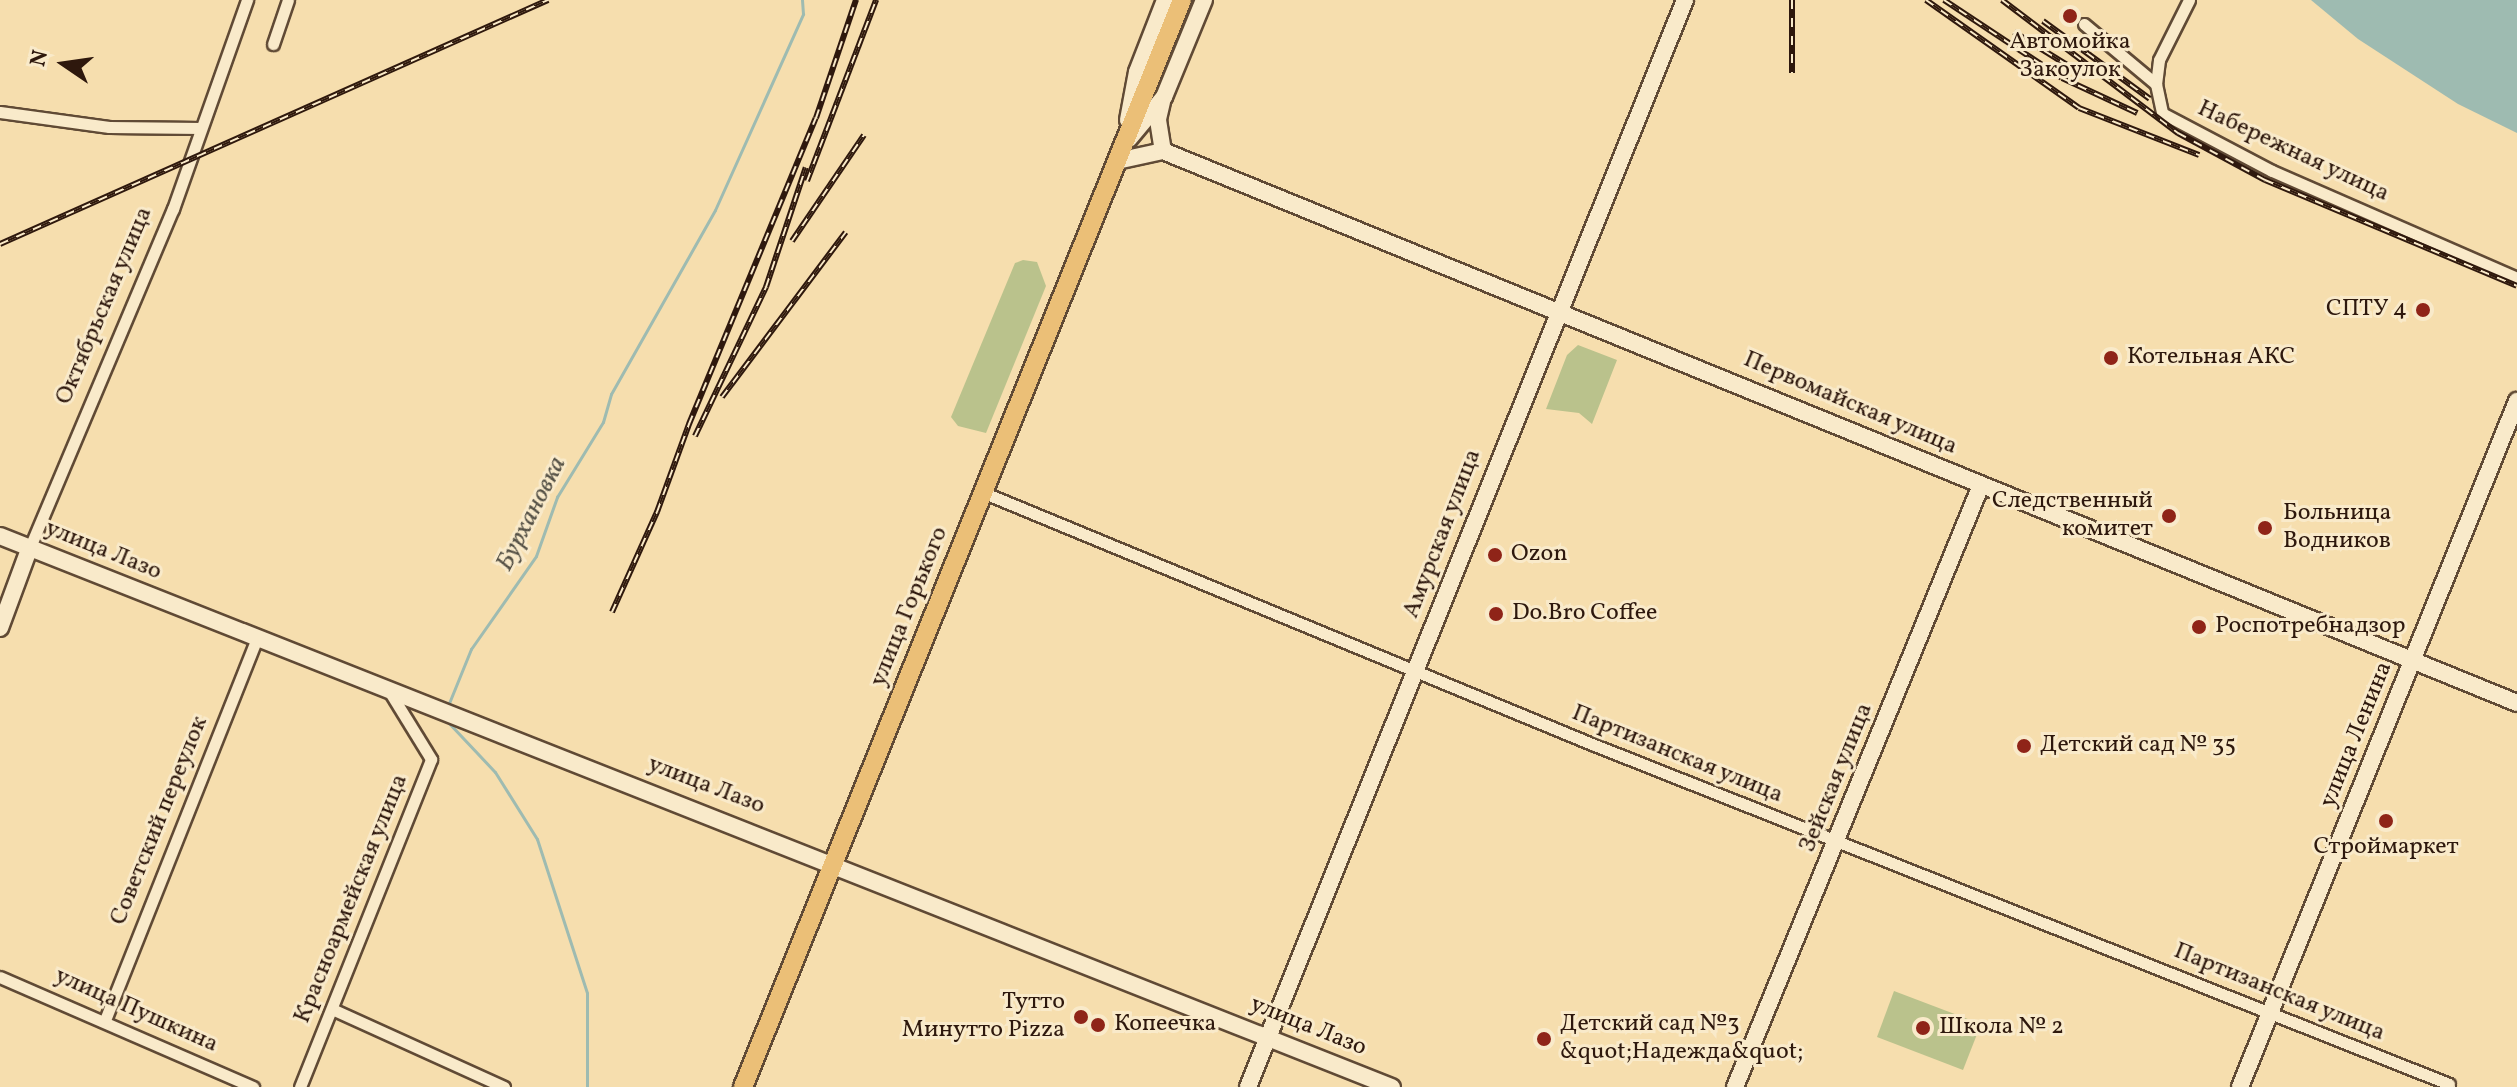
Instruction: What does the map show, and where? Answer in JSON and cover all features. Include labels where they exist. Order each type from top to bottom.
[{"type":"main road","points":[[1120,153],[1182,0]]},
{"type":"main road","name":"улица Горького","points":[[743,1087],[838,863],[982,492],[1120,153]]},
{"type":"street","name":"Октябрьская улица","points":[[0,628],[30,547],[173,209],[247,0]]},
{"type":"street","points":[[273,44],[288,0]]},
{"type":"street","name":"улица Горького","points":[[1120,153],[1137,72],[1165,0]]},
{"type":"street","name":"улица Горького","points":[[1120,153],[1164,97],[1204,0]]},
{"type":"street","name":"Амурская улица","points":[[1248,1087],[1416,672],[1558,309],[1685,0]]},
{"type":"street","points":[[2156,84],[2159,60],[2189,0]]},
{"type":"street","points":[[2084,24],[2156,84]]},
{"type":"street","name":"Набережная улица","points":[[2156,84],[2162,113],[2185,126],[2272,171],[2517,278]]},
{"type":"street","points":[[1120,153],[1163,151],[1158,120],[1164,97]]},
{"type":"street","points":[[0,112],[109,127],[201,128]]},
{"type":"street","name":"Первомайская улица","points":[[1163,151],[1558,309],[2517,703]]},
{"type":"street","name":"улица Ленина","points":[[2240,1087],[2517,401]]},
{"type":"street","name":"Зейская улица","points":[[1735,1087],[1981,485]]},
{"type":"street","name":"Партизанская улица","points":[[982,492],[1837,843],[2449,1084]]},
{"type":"street","name":"улица Лазо","points":[[0,536],[838,863],[1392,1087]]},
{"type":"street","name":"Советский переулок","points":[[105,1020],[257,638]]},
{"type":"street","name":"Красноармейская улица","points":[[300,1087],[431,759],[387,689]]},
{"type":"street","name":"улица Пушкина","points":[[0,977],[105,1020],[253,1087]]},
{"type":"street","points":[[332,1009],[504,1087]]},
{"type":"green space","points":[[1023,260],[1037,262],[1046,286],[986,433],[958,426],[951,417],[1015,263]]},
{"type":"green space","points":[[1578,345],[1617,360],[1592,424],[1579,413],[1546,409],[1567,355]]},
{"type":"green space","points":[[1894,991],[1981,1024],[1963,1070],[1877,1037]]},
{"type":"water","points":[[2311,0],[2517,0],[2517,133],[2458,104],[2358,39]]},
{"type":"waterway","name":"Бурхановка","points":[[447,708],[471,649],[536,556],[557,497],[603,422],[611,394],[715,210],[803,14],[802,0]]},
{"type":"waterway","name":"Бурхановка","points":[[446,720],[495,772],[537,839],[587,993],[587,1087]]},
{"type":"railway","points":[[0,244],[548,0]]},
{"type":"railway","points":[[612,612],[657,512],[689,424],[816,118],[856,0]]},
{"type":"railway","points":[[807,181],[876,0]]},
{"type":"railway","points":[[1792,0],[1792,73]]},
{"type":"railway","points":[[1926,0],[2079,108],[2199,155]]},
{"type":"railway","points":[[1944,0],[2062,78],[2137,113]]},
{"type":"railway","points":[[2002,0],[2178,133],[2265,180],[2517,286]]},
{"type":"railway","points":[[2043,21],[2150,99]]},
{"type":"railway","points":[[2014,32],[2072,68]]},
{"type":"railway","points":[[792,241],[864,135]]},
{"type":"railway","points":[[695,436],[766,287],[806,167]]},
{"type":"railway","points":[[722,397],[846,232]]},
{"type":"place","name":"Автомойка Закоулок","points":[[2070,16]]},
{"type":"place","name":"СПТУ 4","points":[[2423,310]]},
{"type":"place","name":"Котельная АКС","points":[[2111,358]]},
{"type":"place","name":"Следственный комитет","points":[[2169,516]]},
{"type":"place","name":"Больница Водников","points":[[2265,528]]},
{"type":"place","name":"Ozon","points":[[1495,555]]},
{"type":"place","name":"Do.Bro Coffee","points":[[1496,614]]},
{"type":"place","name":"Роспотребнадзор","points":[[2199,627]]},
{"type":"place","name":"Детский сад № 35","points":[[2024,746]]},
{"type":"place","name":"Строймаркет","points":[[2386,821]]},
{"type":"place","name":"Тутто Минутто Pizza","points":[[1081,1017]]},
{"type":"place","name":"Копеечка","points":[[1098,1025]]},
{"type":"place","name":"Школа № 2","points":[[1923,1028]]},
{"type":"place","name":"Детский сад №3 &quot;Надежда&quot;","points":[[1544,1039]]}]
